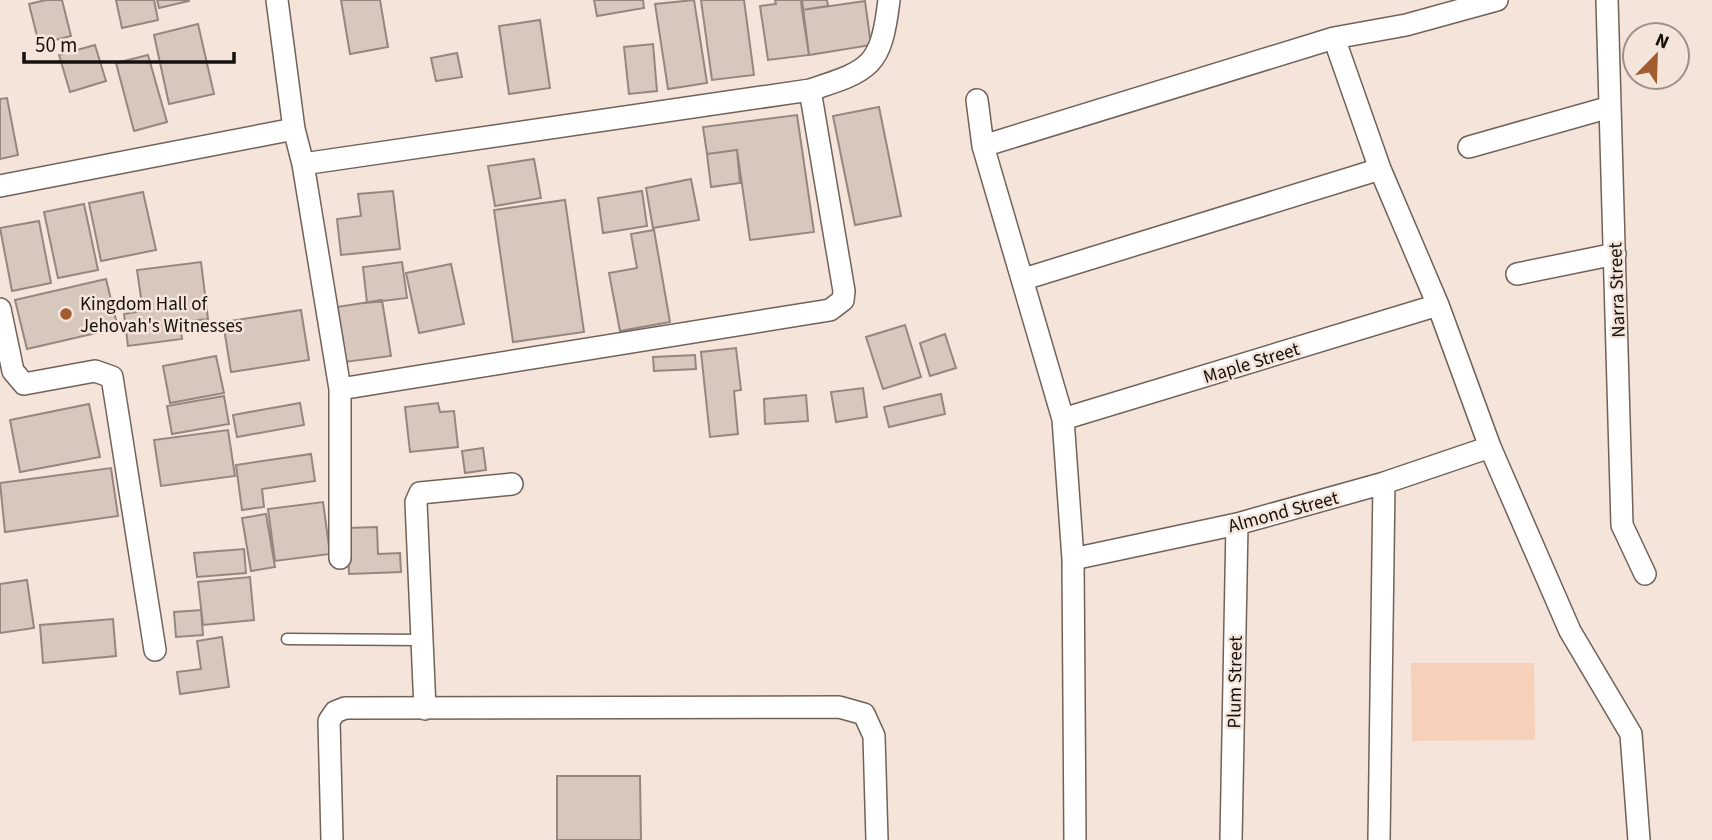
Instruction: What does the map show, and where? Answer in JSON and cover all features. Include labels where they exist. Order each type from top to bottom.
[{"type":"street","points":[[277,0],[293,129],[303,164],[340,389],[340,558]]},
{"type":"street","points":[[303,164],[810,90],[845,78],[870,65],[886,31],[889,0]]},
{"type":"street","points":[[984,146],[1334,37],[1406,25],[1497,0]]},
{"type":"street","name":"Narra Street","points":[[1607,0],[1622,525],[1645,575]]},
{"type":"street","points":[[1334,37],[1380,169],[1438,305],[1490,447],[1570,631],[1631,734],[1639,840]]},
{"type":"street","points":[[340,389],[838,306],[844,292],[810,90]]},
{"type":"street","points":[[977,100],[984,146],[1063,418],[1073,559],[1075,840]]},
{"type":"street","points":[[1468,147],[1611,107]]},
{"type":"street","points":[[0,186],[293,129]]},
{"type":"street","points":[[1024,279],[1380,169]]},
{"type":"street","points":[[1517,274],[1615,254]]},
{"type":"street","name":"Maple Street","points":[[1063,418],[1438,305]]},
{"type":"street","points":[[0,309],[9,381],[33,384],[95,371],[111,377],[155,650]]},
{"type":"street","name":"Almond Street","points":[[1073,559],[1237,524],[1384,483],[1490,447]]},
{"type":"street","points":[[1380,840],[1384,483]]},
{"type":"street","points":[[425,709],[416,502],[420,493],[512,484]]},
{"type":"street","name":"Plum Street","points":[[1231,840],[1237,524]]},
{"type":"street","points":[[332,840],[328,735],[330,721],[335,712],[345,708],[853,709],[864,714],[874,736],[877,840]]},
{"type":"lane","points":[[286,639],[421,640]]},
{"type":"shaded area","points":[[1411,663],[1534,663],[1535,740],[1412,741]]},
{"type":"building","points":[[62,0],[71,36],[39,44],[29,4]]},
{"type":"building","points":[[116,0],[154,0],[158,20],[122,28]]},
{"type":"building","points":[[157,0],[189,0],[189,1],[159,8]]},
{"type":"building","points":[[341,0],[380,0],[388,47],[350,54]]},
{"type":"building","points":[[594,0],[643,0],[644,8],[597,16]]},
{"type":"building","points":[[694,0],[707,83],[668,89],[655,4]]},
{"type":"building","points":[[701,0],[744,0],[754,75],[712,80]]},
{"type":"building","points":[[775,0],[802,0],[809,55],[768,60],[760,6],[776,4]]},
{"type":"building","points":[[801,0],[827,0],[828,6],[802,10]]},
{"type":"building","points":[[865,1],[871,45],[809,55],[802,10]]},
{"type":"building","points":[[540,20],[550,88],[509,94],[499,26]]},
{"type":"building","points":[[198,24],[214,94],[169,104],[154,35]]},
{"type":"building","points":[[653,44],[657,91],[629,94],[624,47]]},
{"type":"building","points":[[95,45],[106,81],[70,92],[59,55]]},
{"type":"building","points":[[457,53],[462,77],[436,81],[431,58]]},
{"type":"building","points":[[148,55],[167,122],[134,131],[116,63]]},
{"type":"building","points":[[7,98],[18,155],[0,159],[0,99]]},
{"type":"building","points":[[879,107],[901,216],[855,225],[833,116]]},
{"type":"building","points":[[797,115],[814,232],[750,240],[737,150],[707,154],[703,127]]},
{"type":"building","points":[[737,150],[740,183],[711,187],[707,154]]},
{"type":"building","points":[[534,159],[541,198],[495,206],[488,166]]},
{"type":"building","points":[[691,179],[699,220],[653,228],[646,188]]},
{"type":"building","points":[[393,191],[400,249],[341,255],[337,219],[361,216],[358,194]]},
{"type":"building","points":[[642,191],[647,226],[603,233],[598,198]]},
{"type":"building","points":[[143,192],[156,250],[101,261],[89,203]]},
{"type":"building","points":[[565,200],[584,332],[513,342],[494,210]]},
{"type":"building","points":[[84,204],[98,270],[58,278],[44,212]]},
{"type":"building","points":[[39,221],[51,283],[12,291],[0,228]]},
{"type":"building","points":[[654,230],[670,322],[620,331],[609,273],[637,268],[631,234]]},
{"type":"building","points":[[201,262],[208,319],[180,322],[182,339],[128,346],[124,314],[143,311],[137,270]]},
{"type":"building","points":[[402,262],[407,298],[367,303],[363,267]]},
{"type":"building","points":[[451,264],[464,324],[419,333],[406,273]]},
{"type":"building","name":"Kingdom Hall of Jehovah's Witnesses","points":[[106,279],[118,328],[27,349],[15,300]]},
{"type":"building","points":[[382,300],[391,356],[345,362],[337,307]]},
{"type":"building","points":[[301,310],[309,360],[231,372],[223,322]]},
{"type":"building","points":[[905,325],[921,377],[883,389],[866,337]]},
{"type":"building","points":[[945,334],[956,368],[930,376],[920,343]]},
{"type":"building","points":[[736,348],[741,390],[734,391],[738,434],[710,437],[701,352]]},
{"type":"building","points":[[695,355],[696,369],[654,371],[653,357]]},
{"type":"building","points":[[216,356],[224,393],[170,403],[163,366]]},
{"type":"building","points":[[863,388],[867,417],[836,422],[831,392]]},
{"type":"building","points":[[941,394],[945,414],[889,427],[884,407]]},
{"type":"building","points":[[806,395],[808,421],[765,424],[764,399]]},
{"type":"building","points":[[224,396],[229,424],[172,434],[167,406]]},
{"type":"building","points":[[300,403],[304,425],[237,437],[233,415]]},
{"type":"building","points":[[438,403],[440,412],[454,411],[458,447],[410,452],[405,407]]},
{"type":"building","points":[[89,404],[100,457],[20,472],[10,420]]},
{"type":"building","points":[[228,430],[235,476],[161,486],[154,440]]},
{"type":"building","points":[[483,448],[486,470],[465,473],[462,451]]},
{"type":"building","points":[[311,454],[315,481],[262,489],[264,507],[242,510],[236,465]]},
{"type":"building","points":[[111,468],[118,516],[5,532],[0,483]]},
{"type":"building","points":[[323,502],[330,554],[275,561],[268,509]]},
{"type":"building","points":[[266,514],[275,567],[251,571],[242,518]]},
{"type":"building","points":[[377,527],[378,554],[400,553],[401,572],[349,574],[347,528]]},
{"type":"building","points":[[244,549],[246,573],[197,577],[194,553]]},
{"type":"building","points":[[250,577],[254,620],[203,625],[198,582]]},
{"type":"building","points":[[27,580],[34,628],[0,633],[0,584]]},
{"type":"building","points":[[201,610],[203,635],[176,637],[174,612]]},
{"type":"building","points":[[113,619],[116,656],[43,663],[40,625]]},
{"type":"building","points":[[222,637],[229,687],[180,694],[177,672],[201,669],[197,641]]},
{"type":"building","points":[[557,776],[640,776],[641,840],[557,840]]},
{"type":"place","name":"Kingdom Hall of Jehovah's Witnesses","points":[[66,314]]}]
